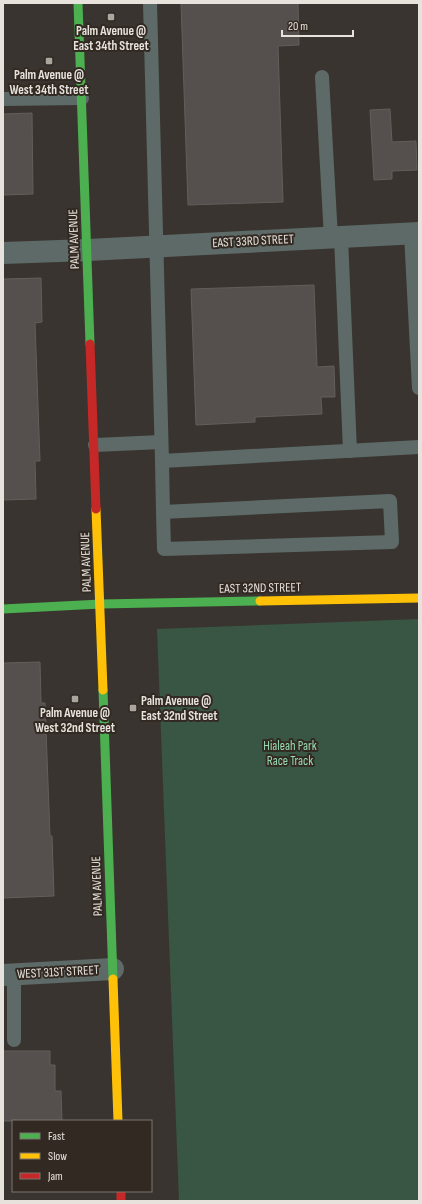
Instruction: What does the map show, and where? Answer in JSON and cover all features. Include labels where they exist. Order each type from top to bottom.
[{"type":"main road","name":"PALM AVENUE","points":[[78,3],[101,604],[118,1120]]},
{"type":"main road","name":"EAST 32ND STREET","points":[[3,609],[101,604],[419,598]]},
{"type":"street","name":"EAST 33RD STREET","points":[[3,253],[415,233]]},
{"type":"street","name":"WEST 31ST STREET","points":[[9,974],[113,969]]},
{"type":"lane","points":[[150,3],[161,442],[164,549],[392,542],[390,501],[163,512]]},
{"type":"lane","points":[[322,77],[336,237],[350,451]]},
{"type":"lane","points":[[3,99],[82,98]]},
{"type":"lane","points":[[415,233],[419,388]]},
{"type":"lane","points":[[95,445],[161,442]]},
{"type":"lane","points":[[162,461],[419,447]]},
{"type":"lane","points":[[9,974],[14,1040]]},
{"type":"green space","name":"Hialeah Park Race Track","points":[[419,619],[419,1201],[179,1201],[157,629]]},
{"type":"building","points":[[181,3],[298,3],[299,45],[278,46],[283,202],[188,205]]},
{"type":"building","points":[[390,109],[392,142],[416,141],[417,170],[392,171],[392,179],[374,180],[370,110]]},
{"type":"building","points":[[32,113],[33,194],[3,195],[3,114]]},
{"type":"building","points":[[41,278],[42,322],[35,323],[40,461],[35,461],[36,499],[3,500],[3,279]]},
{"type":"building","points":[[314,285],[317,367],[334,366],[335,397],[321,397],[322,414],[255,417],[255,422],[196,425],[191,289]]},
{"type":"building","points":[[40,662],[41,703],[45,703],[50,836],[52,836],[54,896],[3,898],[3,663]]},
{"type":"building","points":[[3,1051],[50,1051],[50,1065],[55,1065],[55,1091],[61,1091],[62,1120],[3,1121]]},
{"type":"traffic: fast","points":[[78,3],[90,344]]},
{"type":"traffic: fast","points":[[3,609],[101,604],[260,601]]},
{"type":"traffic: fast","points":[[103,690],[113,979]]},
{"type":"traffic: slow","points":[[96,509],[103,690]]},
{"type":"traffic: slow","points":[[260,601],[419,598]]},
{"type":"traffic: slow","points":[[113,979],[118,1120]]},
{"type":"traffic: jam","points":[[90,344],[96,509]]},
{"type":"traffic: jam","points":[[121,1192],[121,1201]]},
{"type":"place","name":"Palm Avenue @ East 34th Street","points":[[111,17]]},
{"type":"place","name":"Palm Avenue @ West 34th Street","points":[[49,61]]},
{"type":"place","name":"Palm Avenue @ West 32nd Street","points":[[75,699]]},
{"type":"place","name":"Palm Avenue @ East 32nd Street","points":[[133,708]]}]
